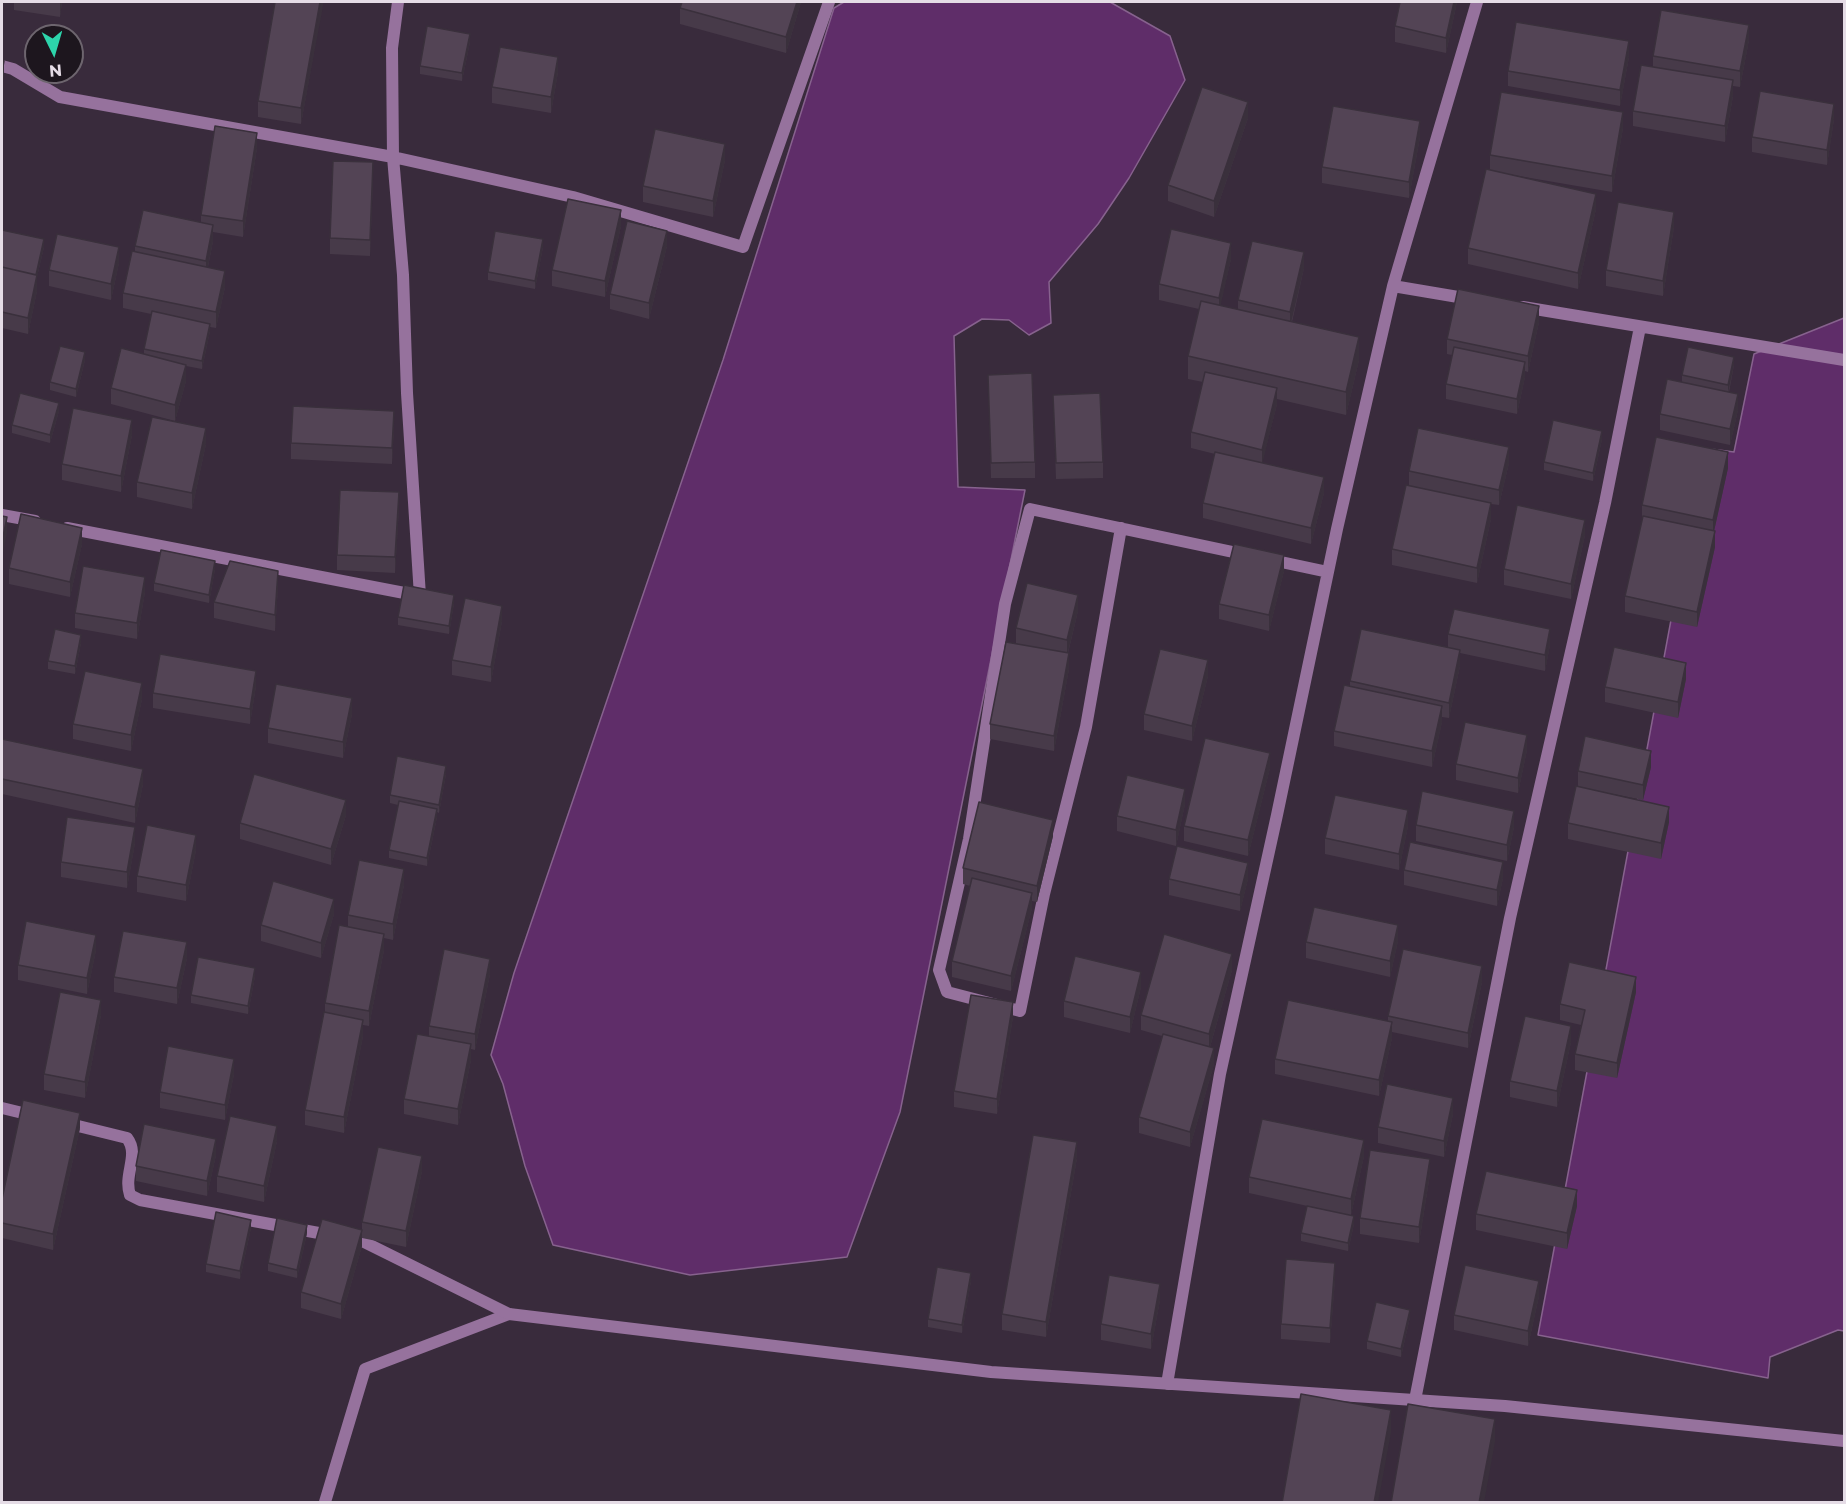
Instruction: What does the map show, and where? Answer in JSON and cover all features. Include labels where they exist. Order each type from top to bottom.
[{"type":"street","points":[[2,515],[420,596],[407,393],[403,275],[393,157],[392,48],[398,2]]},
{"type":"street","points":[[2,66],[13,69],[60,97],[393,157],[573,197],[743,247],[829,2]]},
{"type":"street","points":[[1167,1384],[1220,1074],[1328,572],[1393,286],[1477,2]]},
{"type":"street","points":[[1393,286],[1487,302]]},
{"type":"street","points":[[1510,305],[1845,360]]},
{"type":"street","points":[[1415,1400],[1477,1075],[1510,918],[1605,503],[1640,327]]},
{"type":"street","points":[[1121,528],[1086,727],[1044,894],[1020,1011],[947,992],[939,970],[969,839],[1005,603],[1030,509],[1121,528],[1328,572]]},
{"type":"street","points":[[2,1108],[127,1138],[132,1145],[132,1154],[127,1184],[130,1195],[140,1200],[362,1241],[509,1314],[991,1372],[1505,1406],[1845,1441]]},
{"type":"street","points":[[325,1503],[365,1369],[509,1314]]},
{"type":"shaded area","points":[[844,2],[1110,2],[1170,36],[1185,80],[1129,178],[1098,224],[1049,282],[1051,323],[1029,335],[1009,320],[982,319],[954,336],[958,487],[1025,490],[900,1112],[847,1257],[690,1275],[553,1245],[525,1166],[503,1084],[491,1055],[514,973],[723,360],[834,8]]},
{"type":"shaded area","points":[[1844,318],[1844,1331],[1838,1330],[1770,1357],[1768,1378],[1538,1335],[1703,448],[1734,452],[1754,354]]},
{"type":"building","points":[[275,2],[320,2],[301,108],[258,101]]},
{"type":"building","points":[[682,2],[797,2],[786,37],[680,8]]},
{"type":"building","points":[[1400,2],[1454,2],[1446,38],[1395,26]]},
{"type":"building","points":[[1661,10],[1749,25],[1740,71],[1653,56]]},
{"type":"building","points":[[1516,22],[1629,41],[1620,90],[1508,71]]},
{"type":"building","points":[[427,26],[470,34],[462,73],[420,66]]},
{"type":"building","points":[[500,47],[558,57],[551,97],[492,87]]},
{"type":"building","points":[[1641,65],[1733,80],[1725,126],[1633,111]]},
{"type":"building","points":[[1202,87],[1248,102],[1214,201],[1168,185]]},
{"type":"building","points":[[1760,91],[1834,104],[1827,150],[1752,137]]},
{"type":"building","points":[[1501,92],[1623,112],[1612,176],[1490,155]]},
{"type":"building","points":[[1333,106],[1420,121],[1409,182],[1322,167]]},
{"type":"building","points":[[215,126],[257,133],[243,221],[201,215]]},
{"type":"building","points":[[655,129],[725,144],[713,201],[643,186]]},
{"type":"building","points":[[333,161],[373,162],[370,240],[330,238]]},
{"type":"building","points":[[1486,169],[1596,194],[1578,273],[1468,248]]},
{"type":"building","points":[[568,199],[621,210],[605,281],[552,270]]},
{"type":"building","points":[[1618,202],[1674,212],[1663,281],[1606,270]]},
{"type":"building","points":[[143,210],[213,225],[206,261],[135,246]]},
{"type":"building","points":[[627,221],[667,231],[649,303],[610,294]]},
{"type":"building","points":[[1171,229],[1231,243],[1219,298],[1159,284]]},
{"type":"building","points":[[2,230],[44,239],[36,275],[2,267]]},
{"type":"building","points":[[495,231],[543,239],[535,281],[488,272]]},
{"type":"building","points":[[57,234],[119,247],[111,284],[49,270]]},
{"type":"building","points":[[1252,241],[1304,252],[1290,312],[1238,300]]},
{"type":"building","points":[[132,251],[225,271],[216,312],[123,293]]},
{"type":"building","points":[[2,267],[37,275],[28,318],[2,312]]},
{"type":"building","points":[[1458,289],[1539,306],[1528,356],[1447,339]]},
{"type":"building","points":[[1201,301],[1359,337],[1346,392],[1188,356]]},
{"type":"building","points":[[152,311],[210,324],[202,361],[144,349]]},
{"type":"building","points":[[60,346],[85,352],[76,389],[50,382]]},
{"type":"building","points":[[1454,347],[1525,362],[1517,399],[1446,384]]},
{"type":"building","points":[[1688,347],[1734,357],[1728,385],[1682,375]]},
{"type":"building","points":[[121,348],[186,365],[175,405],[111,388]]},
{"type":"building","points":[[1205,372],[1277,388],[1262,450],[1191,432]]},
{"type":"building","points":[[1032,373],[1035,462],[991,463],[988,375]]},
{"type":"building","points":[[1667,379],[1738,394],[1730,429],[1660,414]]},
{"type":"building","points":[[20,393],[59,403],[50,435],[12,425]]},
{"type":"building","points":[[1100,393],[1103,462],[1056,463],[1053,395]]},
{"type":"building","points":[[293,406],[394,411],[392,448],[291,443]]},
{"type":"building","points":[[73,408],[132,420],[121,476],[62,464]]},
{"type":"building","points":[[152,417],[206,428],[192,493],[137,482]]},
{"type":"building","points":[[1553,420],[1602,431],[1593,473],[1544,462]]},
{"type":"building","points":[[1418,428],[1509,447],[1499,490],[1409,471]]},
{"type":"building","points":[[1656,437],[1728,452],[1713,520],[1642,505]]},
{"type":"building","points":[[1215,452],[1324,477],[1311,528],[1203,503]]},
{"type":"building","points":[[1406,485],[1491,503],[1477,568],[1392,549]]},
{"type":"building","points":[[340,490],[399,492],[395,557],[337,555]]},
{"type":"building","points":[[1517,505],[1585,520],[1571,584],[1504,569]]},
{"type":"building","points":[[21,514],[82,528],[70,582],[9,568]]},
{"type":"building","points":[[2,516],[7,517],[2,542]]},
{"type":"building","points":[[1643,516],[1715,531],[1697,612],[1625,596]]},
{"type":"building","points":[[1234,544],[1284,555],[1269,615],[1219,604]]},
{"type":"building","points":[[161,550],[215,561],[209,595],[154,583]]},
{"type":"building","points":[[230,561],[278,571],[275,615],[214,602]]},
{"type":"building","points":[[83,566],[145,577],[137,623],[75,613]]},
{"type":"building","points":[[1027,583],[1078,595],[1067,640],[1016,628]]},
{"type":"building","points":[[404,585],[454,595],[449,626],[398,617]]},
{"type":"building","points":[[465,598],[502,606],[491,667],[452,660]]},
{"type":"building","points":[[1454,609],[1550,629],[1545,655],[1448,634]]},
{"type":"building","points":[[55,629],[81,635],[75,666],[48,661]]},
{"type":"building","points":[[1361,629],[1460,650],[1449,703],[1350,681]]},
{"type":"building","points":[[1006,642],[1069,653],[1054,736],[990,724]]},
{"type":"building","points":[[1614,647],[1686,663],[1678,702],[1605,687]]},
{"type":"building","points":[[1160,649],[1208,660],[1192,726],[1144,714]]},
{"type":"building","points":[[160,654],[256,671],[250,709],[153,693]]},
{"type":"building","points":[[85,671],[142,683],[131,735],[73,724]]},
{"type":"building","points":[[276,684],[352,698],[343,742],[268,728]]},
{"type":"building","points":[[1344,685],[1442,706],[1432,751],[1334,731]]},
{"type":"building","points":[[1465,722],[1527,735],[1518,778],[1456,764]]},
{"type":"building","points":[[1585,736],[1651,751],[1643,785],[1578,771]]},
{"type":"building","points":[[1205,738],[1270,753],[1248,840],[1184,826]]},
{"type":"building","points":[[2,739],[143,769],[135,807],[2,779]]},
{"type":"building","points":[[397,756],[446,766],[439,805],[390,795]]},
{"type":"building","points":[[254,774],[346,800],[331,849],[240,823]]},
{"type":"building","points":[[1127,775],[1185,789],[1176,830],[1117,816]]},
{"type":"building","points":[[1576,786],[1669,807],[1661,843],[1568,823]]},
{"type":"building","points":[[1422,791],[1514,811],[1507,845],[1416,825]]},
{"type":"building","points":[[1335,795],[1408,810],[1399,854],[1325,838]]},
{"type":"building","points":[[399,801],[437,809],[427,858],[389,850]]},
{"type":"building","points":[[979,802],[1053,820],[1037,886],[963,868]]},
{"type":"building","points":[[67,817],[135,827],[127,872],[61,862]]},
{"type":"building","points":[[147,825],[196,835],[186,885],[137,876]]},
{"type":"building","points":[[1410,842],[1503,862],[1497,890],[1404,870]]},
{"type":"building","points":[[1177,846],[1248,863],[1240,895],[1169,879]]},
{"type":"building","points":[[359,860],[404,869],[393,924],[348,915]]},
{"type":"building","points":[[972,878],[1032,893],[1011,976],[952,961]]},
{"type":"building","points":[[273,881],[334,899],[321,943],[261,925]]},
{"type":"building","points":[[1314,907],[1398,925],[1390,961],[1306,942]]},
{"type":"building","points":[[26,921],[96,935],[87,978],[18,965]]},
{"type":"building","points":[[339,925],[384,934],[369,1011],[325,1003]]},
{"type":"building","points":[[123,931],[187,942],[177,988],[114,977]]},
{"type":"building","points":[[1164,934],[1232,954],[1209,1034],[1141,1015]]},
{"type":"building","points":[[444,949],[490,959],[475,1034],[429,1026]]},
{"type":"building","points":[[1403,949],[1482,966],[1468,1033],[1388,1016]]},
{"type":"building","points":[[1075,956],[1141,972],[1130,1017],[1064,1001]]},
{"type":"building","points":[[198,957],[255,968],[248,1006],[191,995]]},
{"type":"building","points":[[1569,962],[1636,977],[1617,1063],[1575,1054],[1585,1010],[1560,1004]]},
{"type":"building","points":[[60,992],[101,1000],[85,1082],[44,1074]]},
{"type":"building","points":[[971,995],[1013,1002],[997,1099],[954,1091]]},
{"type":"building","points":[[1288,1000],[1392,1022],[1379,1080],[1275,1059]]},
{"type":"building","points":[[324,1012],[363,1020],[344,1117],[305,1110]]},
{"type":"building","points":[[1525,1016],[1571,1026],[1557,1091],[1510,1081]]},
{"type":"building","points":[[417,1034],[471,1044],[458,1109],[404,1099]]},
{"type":"building","points":[[1163,1034],[1214,1048],[1190,1132],[1139,1117]]},
{"type":"building","points":[[168,1046],[234,1059],[225,1105],[160,1092]]},
{"type":"building","points":[[1387,1084],[1453,1098],[1444,1141],[1378,1127]]},
{"type":"building","points":[[23,1100],[80,1113],[53,1234],[2,1223],[2,1199]]},
{"type":"building","points":[[230,1116],[277,1126],[264,1186],[217,1176]]},
{"type":"building","points":[[1262,1119],[1364,1140],[1351,1199],[1249,1177]]},
{"type":"building","points":[[144,1124],[216,1139],[207,1181],[136,1166]]},
{"type":"building","points":[[1033,1135],[1077,1142],[1046,1322],[1002,1314]]},
{"type":"building","points":[[378,1147],[422,1156],[406,1231],[362,1222]]},
{"type":"building","points":[[1370,1150],[1430,1159],[1419,1227],[1360,1218]]},
{"type":"building","points":[[1486,1171],[1577,1190],[1567,1233],[1476,1214]]},
{"type":"building","points":[[1307,1206],[1354,1216],[1348,1243],[1301,1233]]},
{"type":"building","points":[[216,1212],[251,1220],[240,1271],[206,1264]]},
{"type":"building","points":[[277,1218],[307,1225],[297,1270],[268,1263]]},
{"type":"building","points":[[322,1219],[362,1230],[341,1304],[301,1292]]},
{"type":"building","points":[[1286,1259],[1335,1263],[1330,1328],[1281,1324]]},
{"type":"building","points":[[1465,1265],[1539,1281],[1528,1331],[1454,1315]]},
{"type":"building","points":[[937,1267],[971,1273],[962,1325],[928,1319]]},
{"type":"building","points":[[1109,1275],[1160,1284],[1151,1334],[1101,1324]]},
{"type":"building","points":[[1376,1302],[1410,1310],[1401,1349],[1367,1341]]},
{"type":"building","points":[[1301,1394],[1391,1410],[1374,1503],[1282,1503]]},
{"type":"building","points":[[1408,1404],[1495,1419],[1479,1503],[1391,1503]]}]
